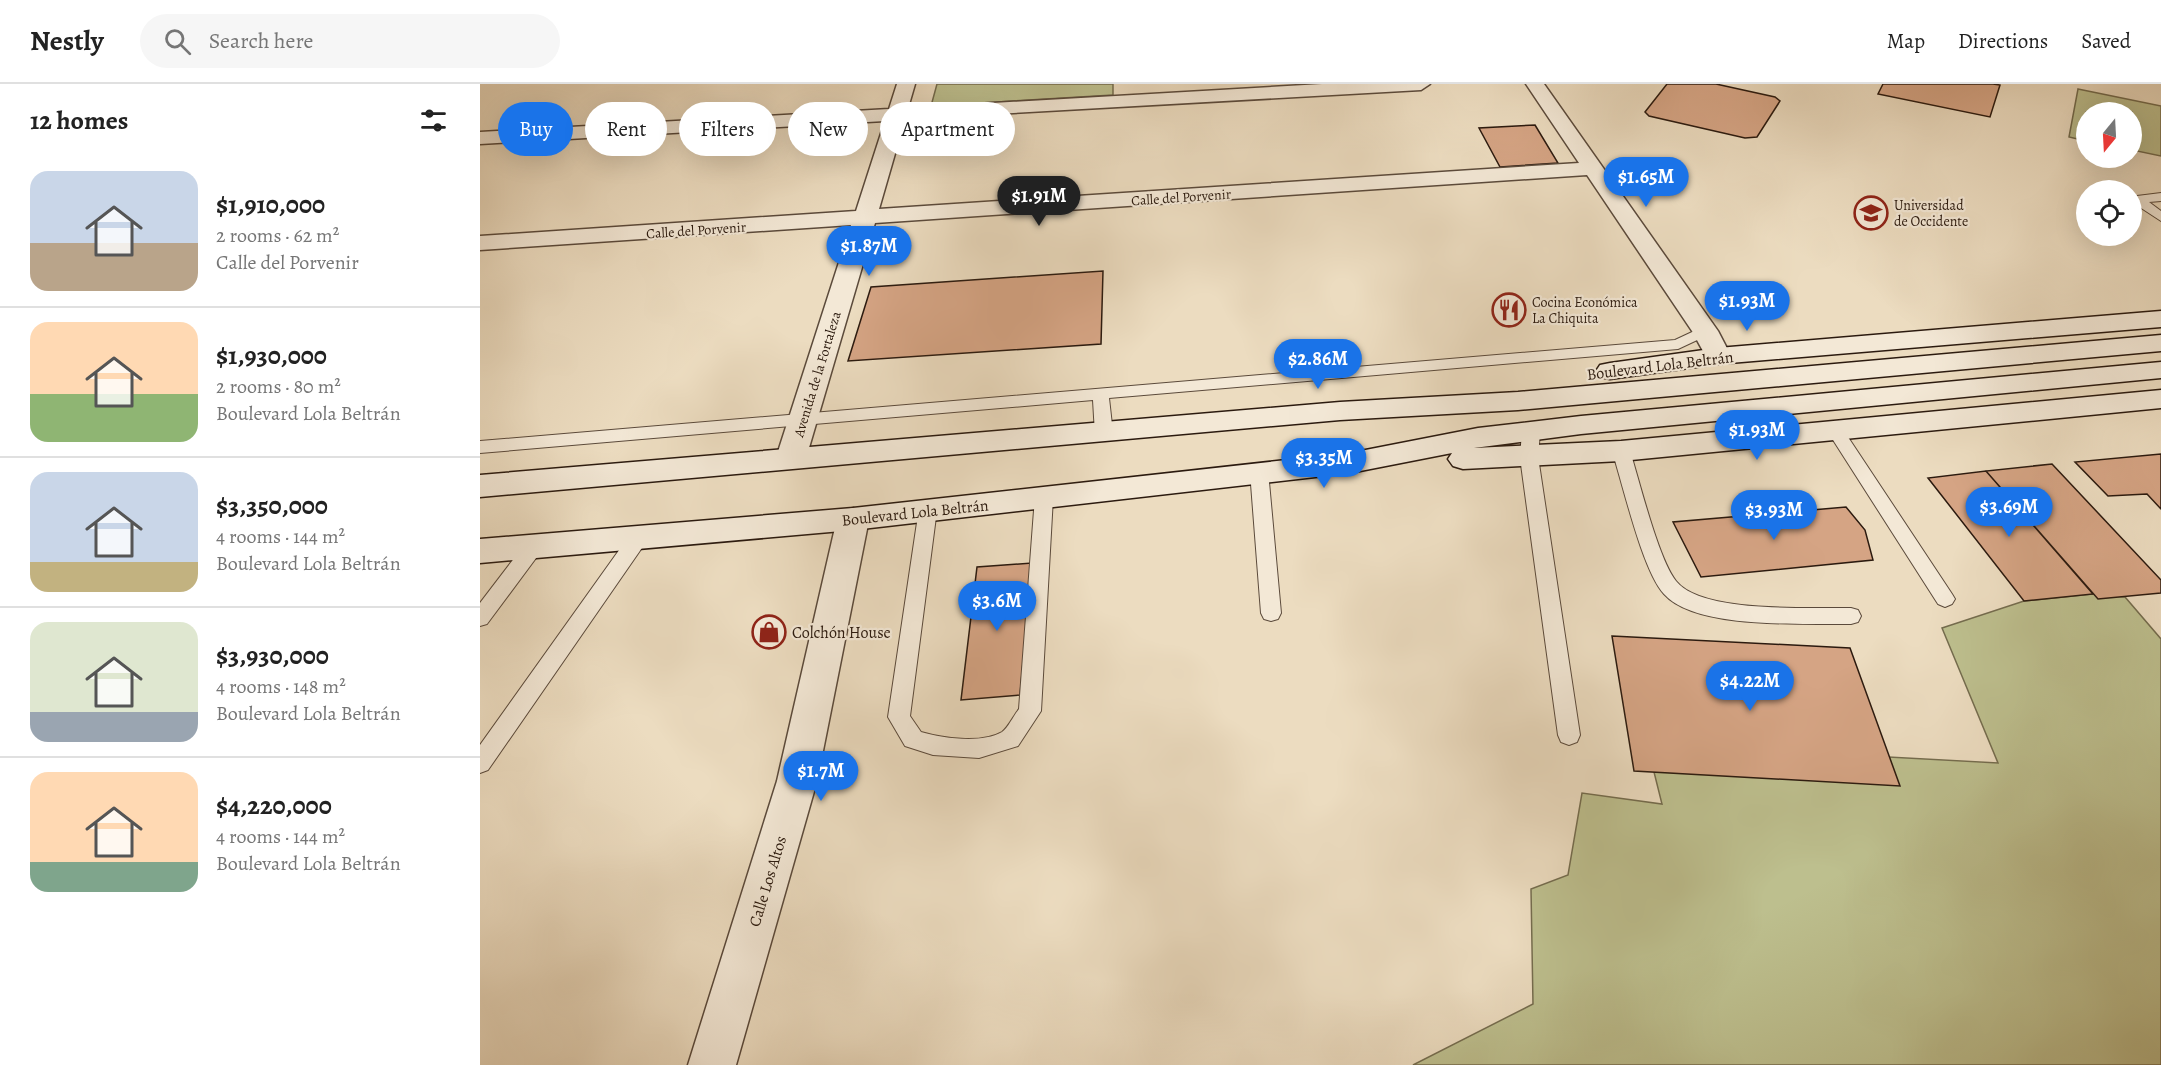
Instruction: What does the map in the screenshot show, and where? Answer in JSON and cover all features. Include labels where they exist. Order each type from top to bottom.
[{"type":"street","name":"Avenida de la Fortaleza","points":[[901,102],[906,84]]},
{"type":"street","points":[[1015,103],[1116,93],[1421,84]]},
{"type":"street","points":[[1535,84],[1595,168],[1705,331],[1718,357]]},
{"type":"street","points":[[480,138],[880,115]]},
{"type":"street","name":"Avenida de la Fortaleza","points":[[791,458],[884,156]]},
{"type":"street","name":"Calle del Porvenir","points":[[480,243],[864,219],[1595,168]]},
{"type":"street","name":"Boulevard Lola Beltrán","points":[[480,486],[791,458],[1104,434],[1405,405],[1516,384],[1718,357],[2161,320]]},
{"type":"street","name":"Boulevard Lola Beltrán","points":[[1340,411],[1518,401],[2161,343]]},
{"type":"street","name":"Boulevard Lola Beltrán","points":[[1530,445],[2161,370]]},
{"type":"street","name":"Boulevard Lola Beltrán","points":[[480,551],[853,519],[1044,498],[1258,471],[1350,463],[1478,438],[1530,445],[1622,451],[2161,399]]},
{"type":"street","name":"Calle Los Altos","points":[[712,1065],[797,781],[853,519]]},
{"type":"lane","points":[[2161,197],[2142,199],[2142,204],[2161,217]]},
{"type":"lane","points":[[480,447],[1678,344],[1705,331]]},
{"type":"lane","points":[[1101,395],[1104,434]]},
{"type":"lane","points":[[1834,429],[1945,599]]},
{"type":"lane","points":[[1530,445],[1569,735]]},
{"type":"lane","points":[[1622,451],[1660,569],[1670,588],[1691,603],[1718,611],[1851,616]]},
{"type":"lane","points":[[1258,471],[1271,613]]},
{"type":"lane","points":[[928,510],[899,717],[913,739],[933,745],[979,748],[1010,739],[1030,711],[1044,498]]},
{"type":"lane","points":[[480,763],[639,537]]},
{"type":"lane","points":[[480,618],[535,545]]},
{"type":"green space","points":[[937,84],[1113,84],[1113,95],[997,102],[932,102]]},
{"type":"green space","points":[[2078,89],[2141,102],[2076,102],[2076,139],[2069,137]]},
{"type":"green space","points":[[2142,102],[2161,106],[2161,156],[2142,152]]},
{"type":"green space","points":[[2093,594],[2125,597],[2161,639],[2161,1065],[1413,1065],[1533,1004],[1531,889],[1568,875],[1582,793],[1662,804],[1647,744],[1998,763],[1942,628],[2024,601]]},
{"type":"building","points":[[1667,84],[1716,84],[1775,97],[1780,101],[1757,137],[1745,138],[1649,116],[1645,112]]},
{"type":"building","points":[[1883,84],[2000,85],[1990,117],[1878,94]]},
{"type":"building","points":[[1535,125],[1558,163],[1500,167],[1479,128]]},
{"type":"building","points":[[1103,271],[1101,344],[848,361],[871,287]]},
{"type":"building","points":[[2161,454],[2161,509],[2147,494],[2108,496],[2075,462]]},
{"type":"building","points":[[2052,464],[2161,580],[2161,593],[2098,599],[1986,471]]},
{"type":"building","points":[[1986,471],[2093,594],[2024,601],[1928,478]]},
{"type":"building","points":[[1846,507],[1865,530],[1873,560],[1701,577],[1673,522]]},
{"type":"building","points":[[1032,563],[1020,695],[961,700],[977,567]]},
{"type":"building","points":[[1612,636],[1850,648],[1900,786],[1634,771]]},
{"type":"place","name":"Universidad de Occidente","points":[[1871,213]]},
{"type":"place","name":"Cocina Económica La Chiquita","points":[[1509,310]]},
{"type":"place","name":"Colchón House","points":[[769,632]]}]
